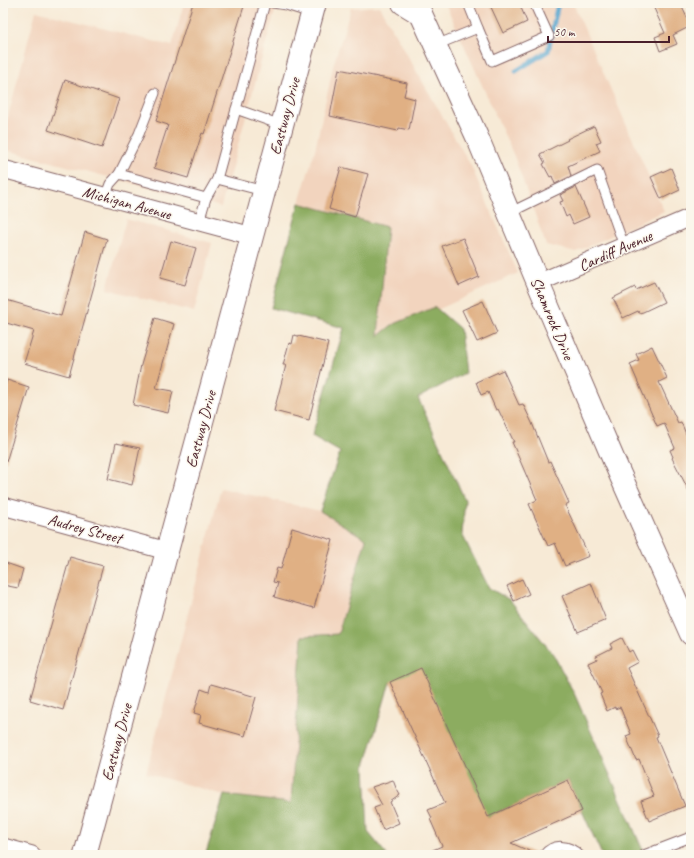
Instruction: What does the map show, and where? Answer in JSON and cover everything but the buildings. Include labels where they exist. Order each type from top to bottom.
[{"type":"main road","points":[[313,8],[333,3]]},
{"type":"main road","name":"Shamrock Drive","points":[[414,7],[435,45],[478,139],[615,463],[691,634]]},
{"type":"main road","name":"Eastway Drive","points":[[85,855],[313,8]]},
{"type":"street","name":"Michigan Avenue","points":[[3,169],[252,236]]},
{"type":"street","name":"Cardiff Avenue","points":[[538,283],[691,217]]},
{"type":"street","name":"Audrey Street","points":[[3,506],[167,550]]},
{"type":"street","points":[[10,851],[32,855]]},
{"type":"lane","points":[[199,222],[206,198],[217,179],[264,3]]},
{"type":"lane","points":[[273,3],[313,8]]},
{"type":"lane","points":[[468,3],[492,61],[549,36],[534,3]]},
{"type":"lane","points":[[435,45],[478,28]]},
{"type":"lane","points":[[105,197],[110,184],[119,174],[139,134],[155,93]]},
{"type":"lane","points":[[236,109],[281,125]]},
{"type":"lane","points":[[509,213],[598,170],[624,246]]},
{"type":"lane","points":[[119,174],[206,198]]},
{"type":"lane","points":[[217,179],[264,191]]},
{"type":"lane","points":[[644,855],[691,837]]},
{"type":"lane","points":[[544,855],[552,848],[566,846],[579,855]]},
{"type":"shaded area","points":[[184,3],[277,3],[221,207],[3,149],[3,135],[36,11],[172,46]]},
{"type":"shaded area","points":[[445,3],[573,3],[664,211],[576,252],[546,245],[514,156]]},
{"type":"shaded area","points":[[379,6],[471,166],[518,273],[378,337],[387,227],[299,203],[315,150],[334,63],[351,8]]},
{"type":"shaded area","points":[[126,219],[212,243],[194,312],[107,289]]},
{"type":"shaded area","points":[[221,488],[368,522],[340,828],[146,773]]},
{"type":"green space","points":[[299,203],[387,227],[378,336],[392,325],[435,307],[460,329],[465,373],[418,398],[465,500],[462,534],[489,588],[510,600],[553,654],[574,693],[645,855],[602,855],[568,780],[488,817],[390,682],[365,766],[368,832],[387,855],[208,855],[206,853],[224,795],[291,803],[302,636],[338,634],[366,539],[320,511],[340,452],[312,436],[344,328],[271,308]]},
{"type":"waterway","points":[[516,71],[548,51],[558,3]]}]
